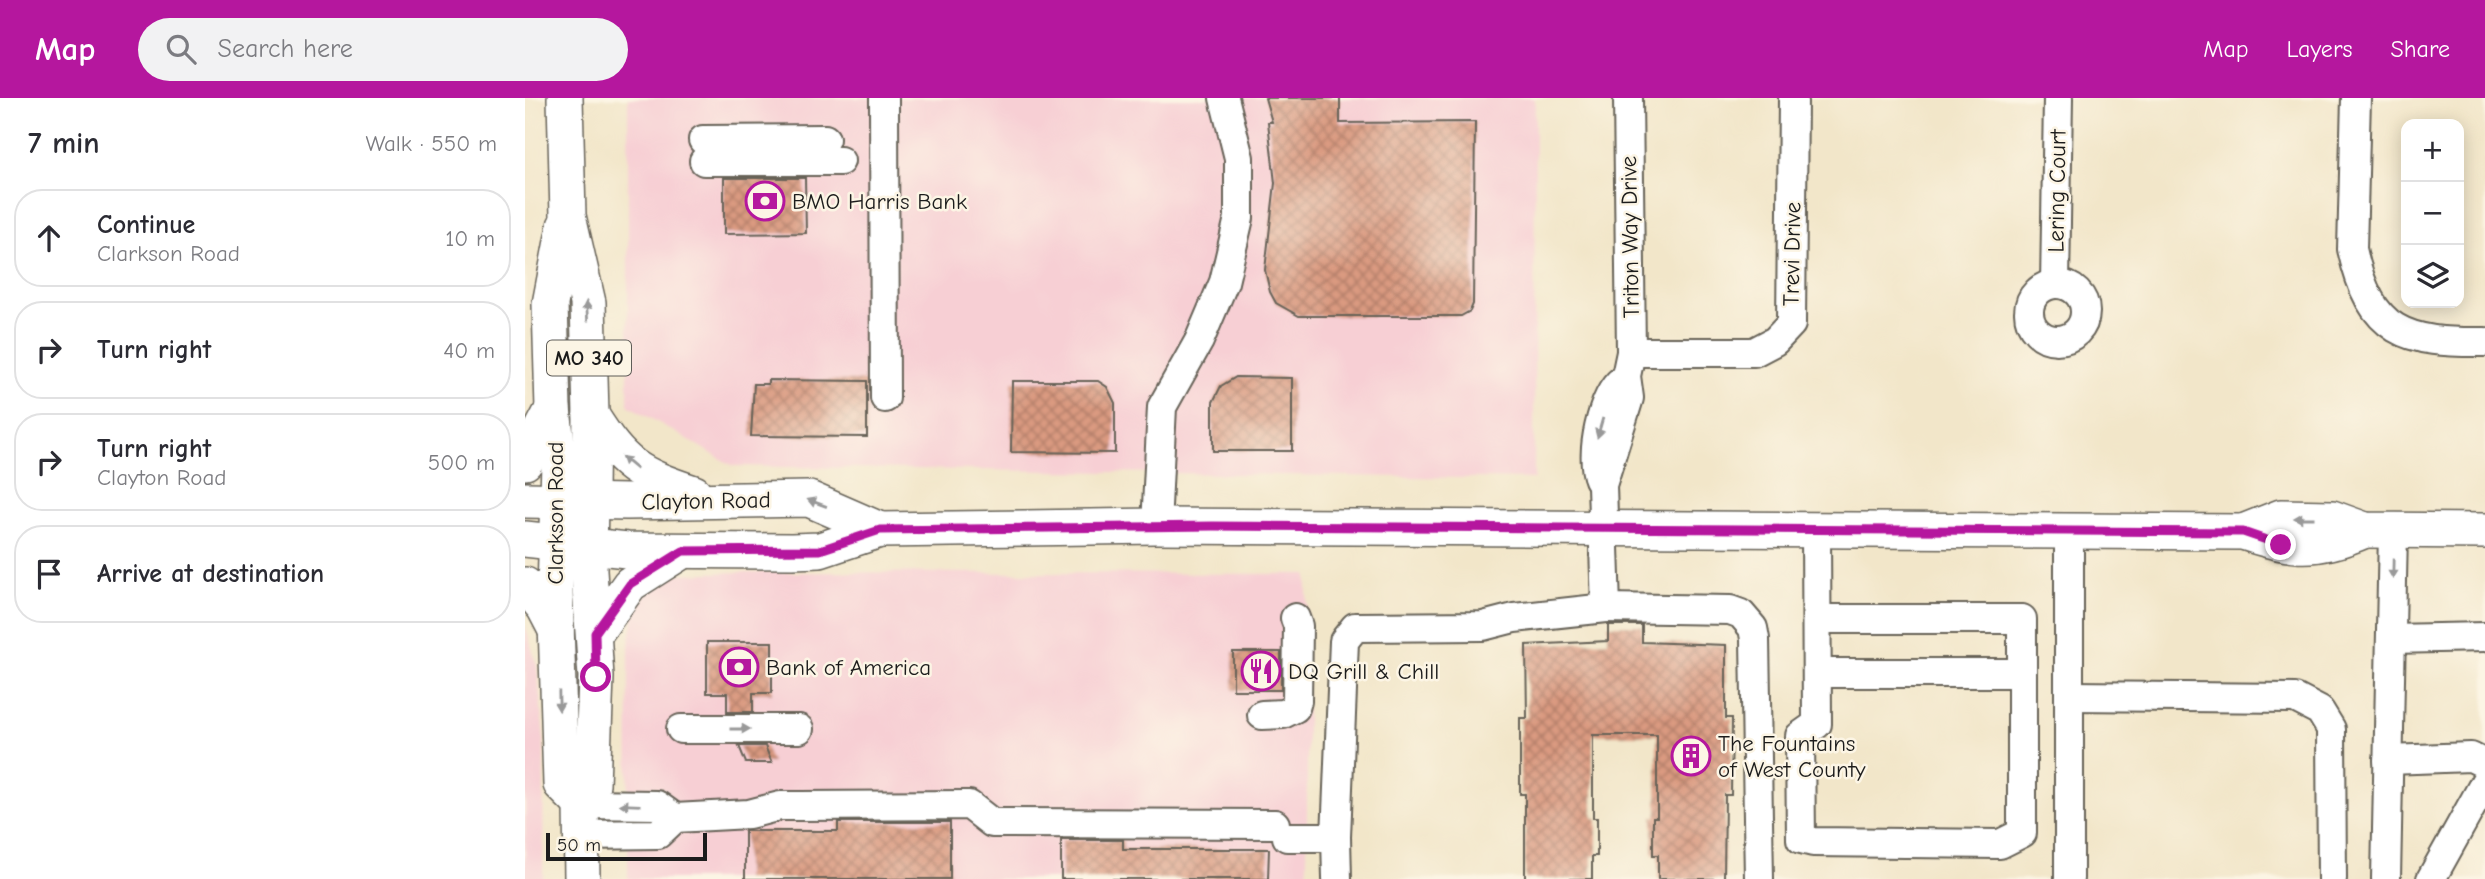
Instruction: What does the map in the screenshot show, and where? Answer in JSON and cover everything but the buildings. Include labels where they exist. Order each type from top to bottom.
[{"type":"main road","name":"Clarkson Road","points":[[558,501],[591,415],[588,303],[568,216],[565,98]]},
{"type":"main road","name":"Clarkson Road","points":[[568,216],[550,304],[553,409],[558,463],[561,784],[581,819]]},
{"type":"main road","points":[[525,461],[553,409]]},
{"type":"main road","points":[[591,415],[608,443],[642,474],[713,499]]},
{"type":"main road","name":"Clayton Road","points":[[558,501],[809,499],[880,530]]},
{"type":"main road","name":"Clayton Road","points":[[557,542],[683,551],[820,550],[880,530],[1156,526],[2243,532],[2281,545],[2331,545],[2379,530],[2485,531]]},
{"type":"main road","name":"Clarkson Road","points":[[557,542],[595,633],[592,785],[581,819],[582,879]]},
{"type":"main road","points":[[595,633],[630,584],[683,551]]},
{"type":"main road","points":[[525,585],[544,607],[558,633]]},
{"type":"street","points":[[884,98],[885,398]]},
{"type":"street","points":[[1156,526],[1162,407],[1199,341],[1224,282],[1239,218],[1239,158],[1224,98]]},
{"type":"street","name":"Triton Way Drive","points":[[1628,98],[1629,364]]},
{"type":"street","name":"Trevi Drive","points":[[1629,364],[1754,352],[1775,341],[1791,324],[1793,98]]},
{"type":"street","name":"Lering Court","points":[[2055,284],[2058,98]]},
{"type":"street","points":[[2356,98],[2352,249],[2357,271],[2379,314],[2391,326],[2412,338],[2439,343],[2485,342]]},
{"type":"street","points":[[703,145],[828,144],[703,145]]},
{"type":"street","points":[[1606,608],[1601,530],[1602,485],[1594,466],[1598,433],[1615,386],[1629,364]]},
{"type":"street","points":[[1817,530],[1817,724],[1800,736],[1801,839],[1813,842],[2000,844],[2022,833],[2022,620],[1818,619]]},
{"type":"street","points":[[2069,530],[2069,879]]},
{"type":"street","points":[[2379,530],[2392,608],[2386,879]]},
{"type":"street","points":[[1337,879],[1336,837],[1344,641],[1355,627],[1483,626],[1514,618],[1606,608],[1730,611],[1741,614],[1753,628],[1758,666],[1759,879]]},
{"type":"street","points":[[1262,715],[1283,714],[1295,708],[1298,626],[1295,618]]},
{"type":"street","points":[[2391,639],[2485,637]]},
{"type":"street","points":[[1818,673],[2022,673]]},
{"type":"street","points":[[2069,696],[2295,698],[2320,711],[2331,729],[2332,879]]},
{"type":"street","points":[[681,729],[799,729]]},
{"type":"street","points":[[2389,760],[2471,757],[2485,764]]},
{"type":"street","points":[[2431,879],[2485,782]]},
{"type":"street","points":[[581,819],[657,805],[675,818],[748,814],[780,806],[969,805],[992,823],[1281,831],[1336,837]]},
{"type":"shaded area","points":[[628,98],[1535,98],[1534,479],[733,466],[628,405]]},
{"type":"shaded area","points":[[679,574],[1307,574],[1307,879],[628,879],[629,646],[634,612],[652,585]]},
{"type":"shaded area","points":[[525,624],[537,666],[544,739],[543,879],[525,879]]},
{"type":"place","name":"BMO Harris Bank","points":[[765,201]]},
{"type":"place","name":"Bank of America","points":[[739,667]]},
{"type":"place","name":"DQ Grill & Chill","points":[[1261,671]]},
{"type":"place","name":"The Fountains of West County","points":[[1691,756]]},
{"type":"route","points":[[596,677],[595,633],[630,584],[641,574],[683,551],[820,550],[880,530],[1213,526],[1601,530],[2069,530],[2243,532],[2281,545]]}]
